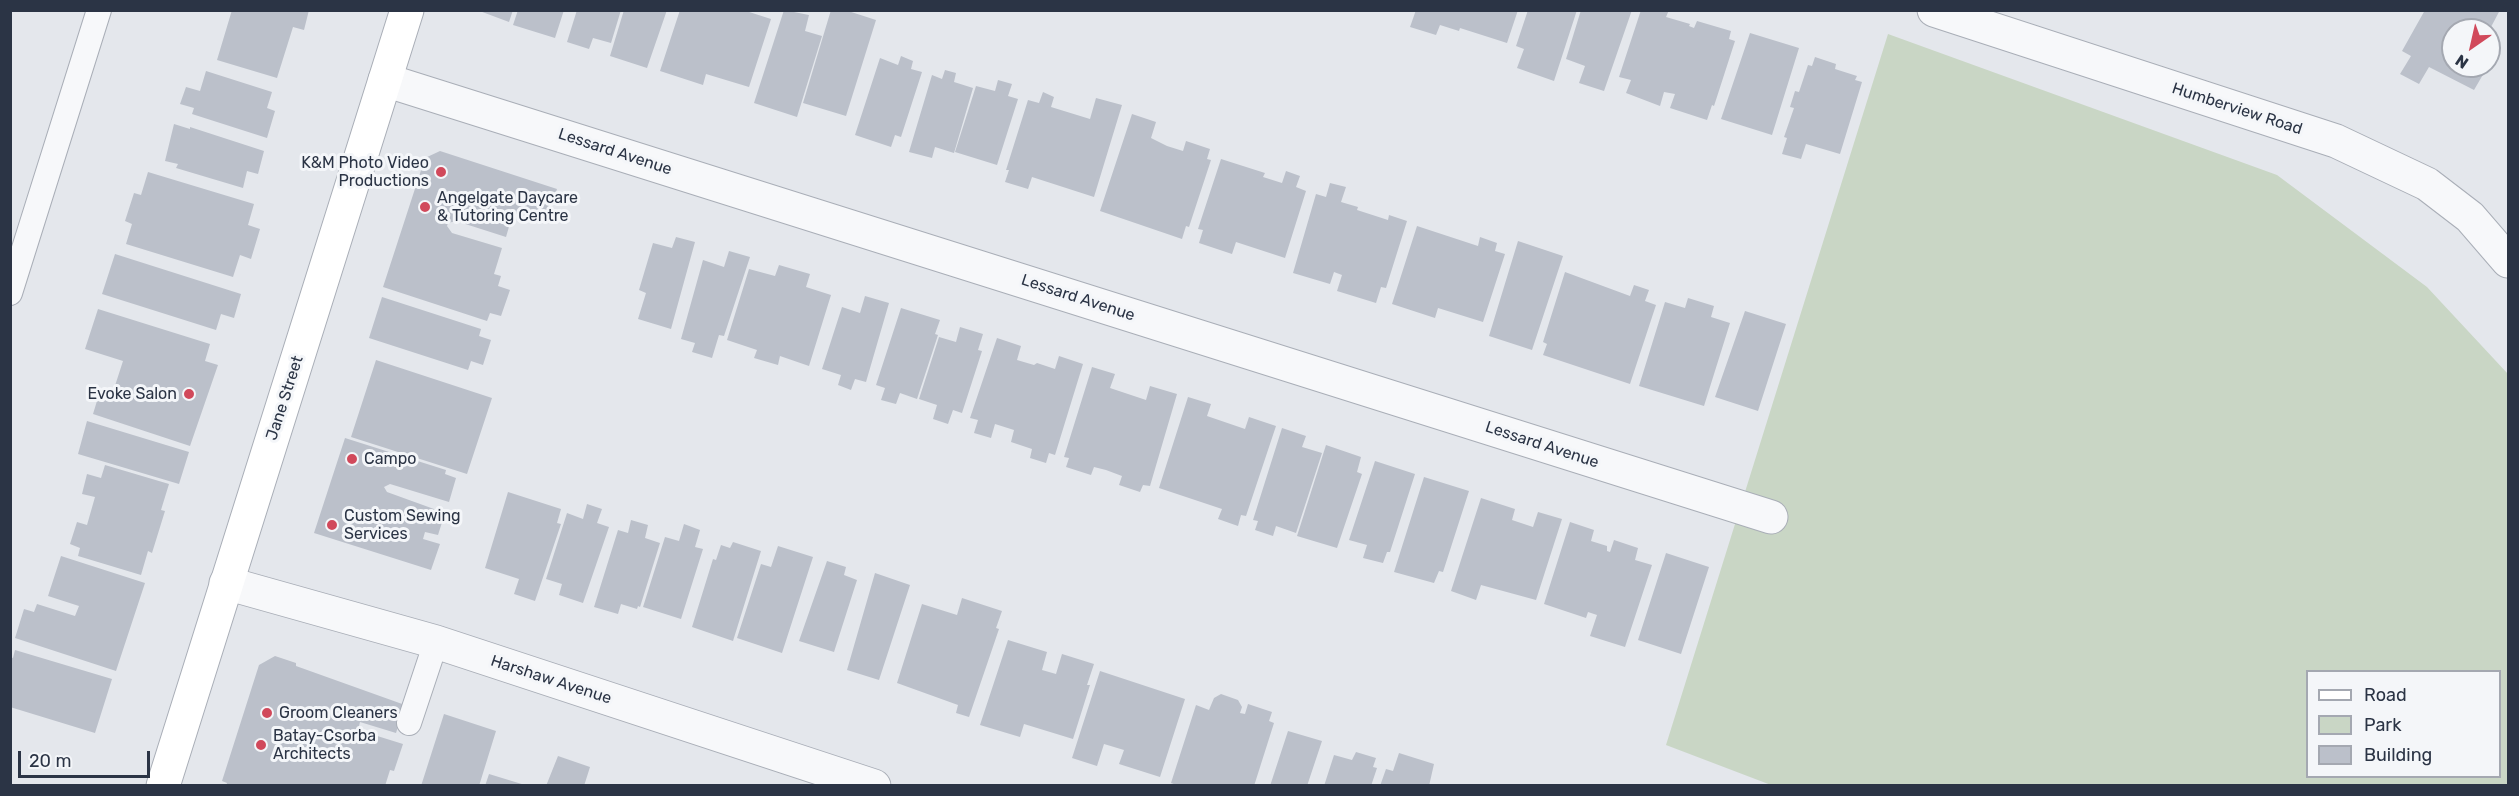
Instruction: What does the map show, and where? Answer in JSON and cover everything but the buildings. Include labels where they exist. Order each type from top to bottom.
[{"type":"main road","name":"Jane Street","points":[[163,786],[407,10]]},
{"type":"street","name":"Humberview Road","points":[[1938,11],[2336,141],[2427,184],[2470,217],[2508,261]]},
{"type":"street","name":"Lessard Avenue","points":[[385,80],[1771,517]]},
{"type":"street","name":"Harshaw Avenue","points":[[226,583],[436,642],[874,786]]},
{"type":"lane","points":[[10,293],[99,10]]},
{"type":"lane","points":[[409,723],[436,642]]},
{"type":"green space","points":[[1888,34],[2277,175],[2427,287],[2508,374],[2508,785],[1771,785],[1666,745]]},
{"type":"place","name":"K&M Photo Video Productions","points":[[441,172]]},
{"type":"place","name":"Angelgate Daycare & Tutoring Centre","points":[[425,207]]},
{"type":"place","name":"Evoke Salon","points":[[189,394]]},
{"type":"place","name":"Campo","points":[[352,459]]},
{"type":"place","name":"Custom Sewing Services","points":[[332,525]]},
{"type":"place","name":"Groom Cleaners","points":[[267,713]]},
{"type":"place","name":"Batay-Csorba Architects","points":[[261,745]]}]
